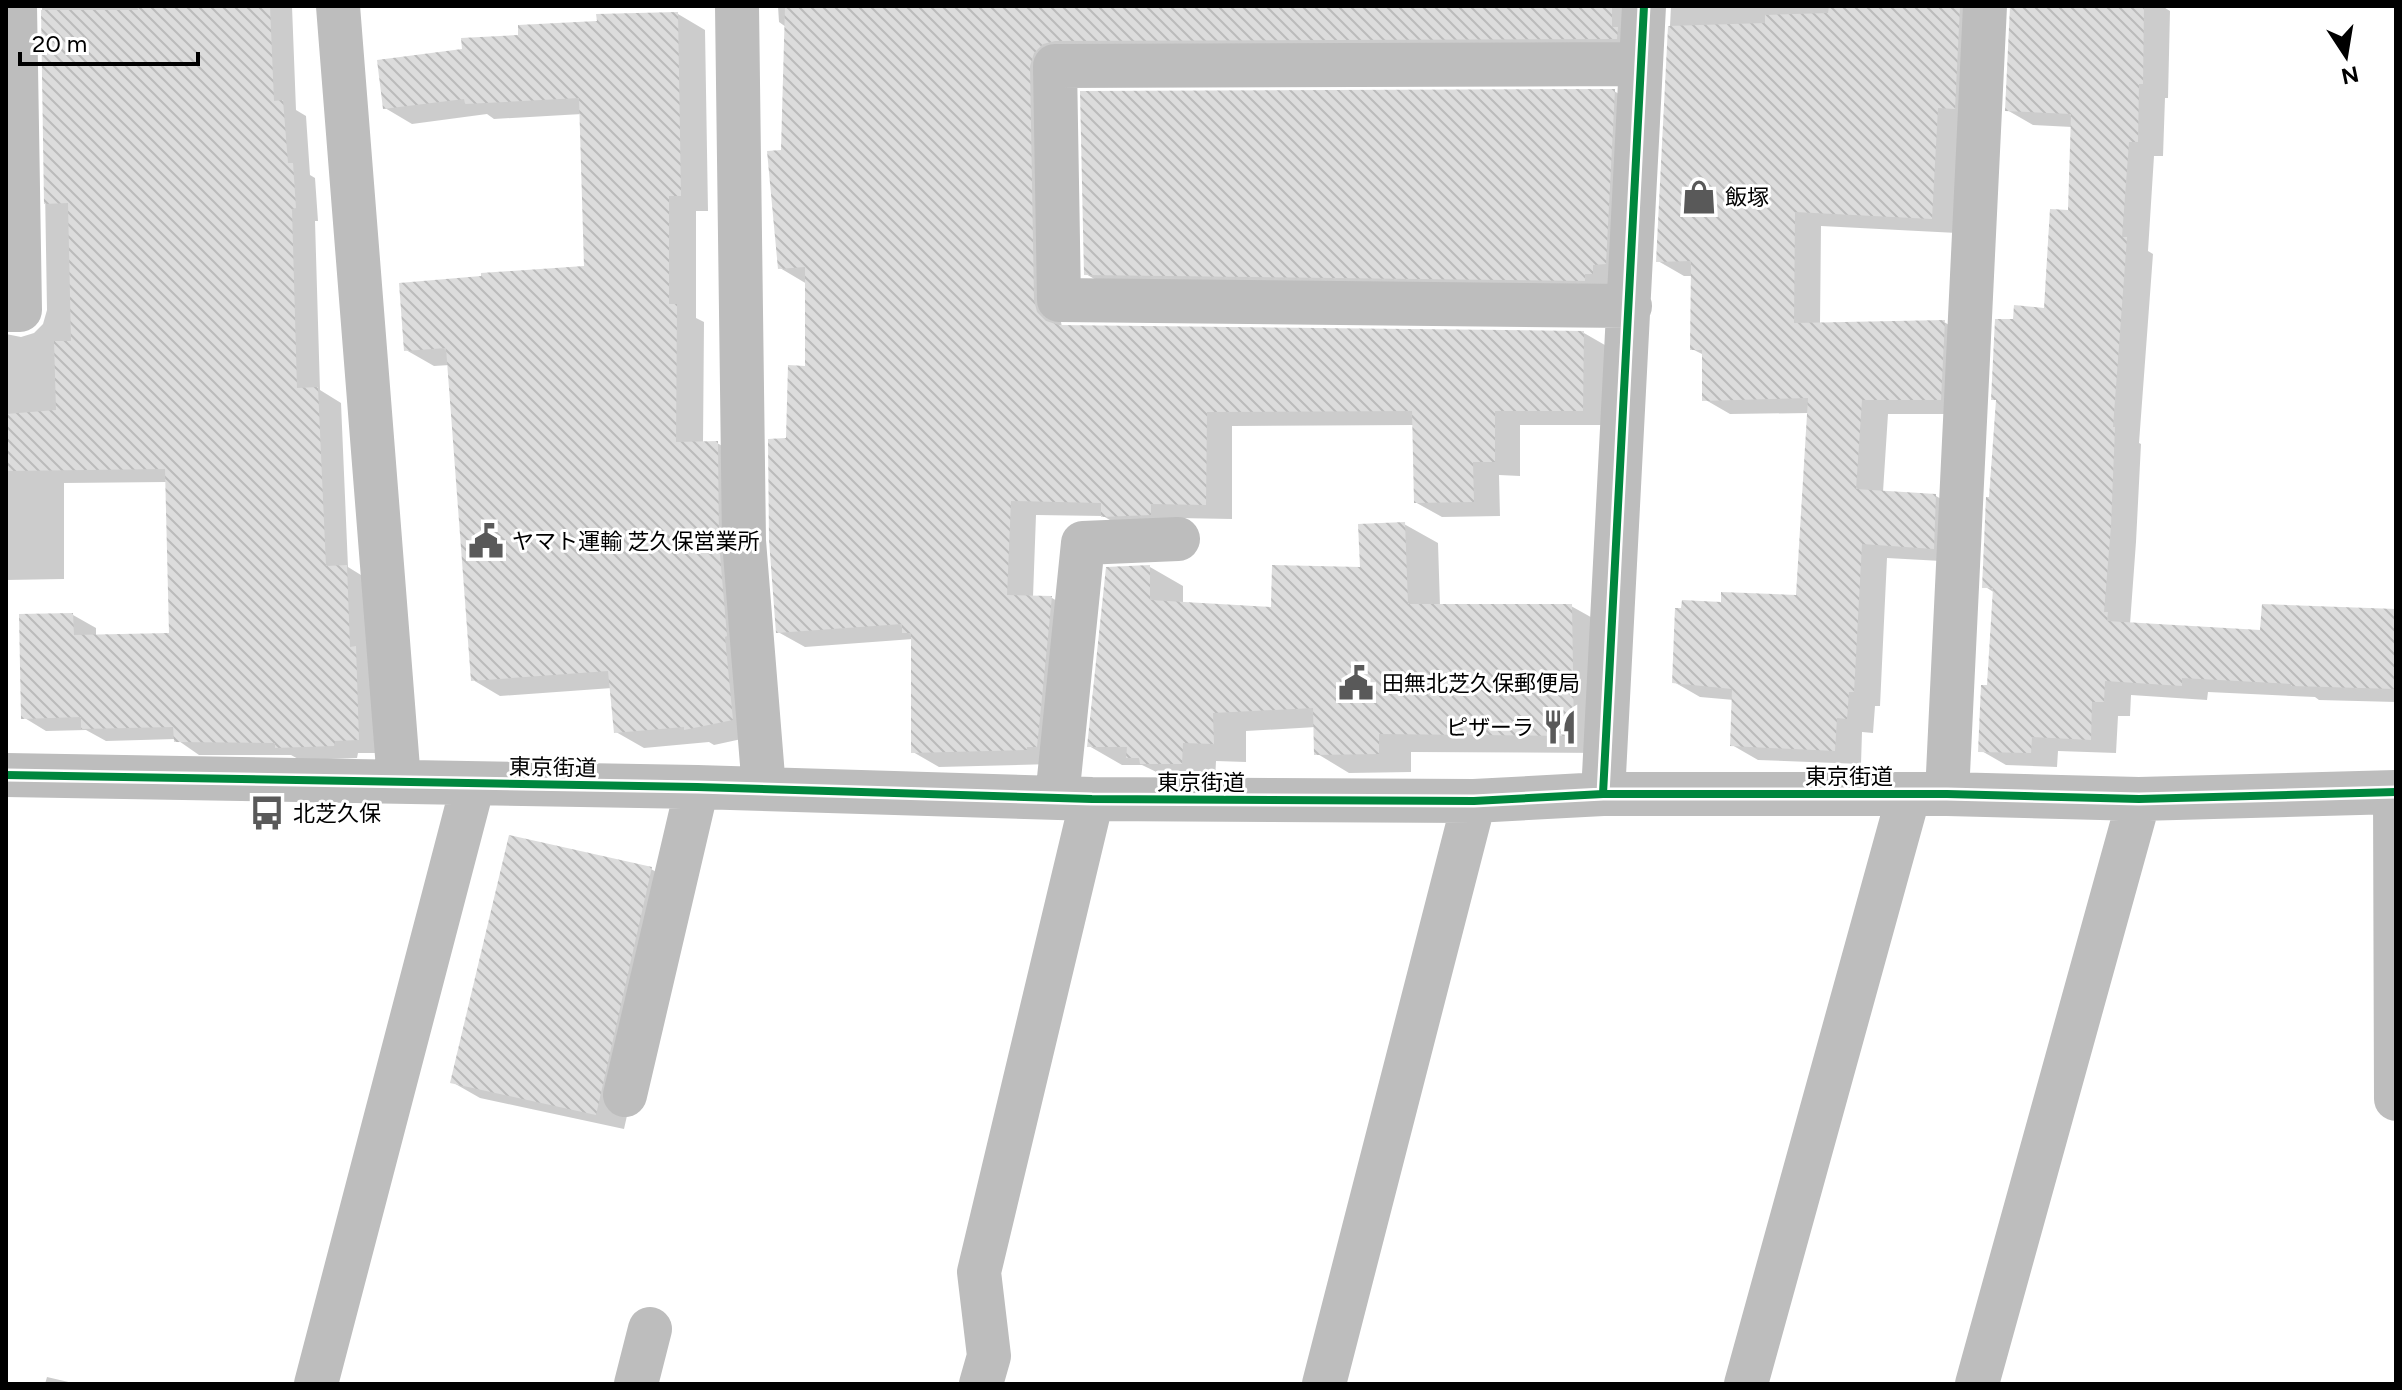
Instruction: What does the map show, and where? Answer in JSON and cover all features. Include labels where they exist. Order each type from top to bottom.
[{"type":"street","points":[[6,310],[20,310],[15,6]]},
{"type":"street","points":[[338,6],[399,781]]},
{"type":"street","points":[[737,6],[744,541],[764,789]]},
{"type":"street","points":[[1603,794],[1644,6]]},
{"type":"street","points":[[1746,1384],[1928,794],[1985,6]]},
{"type":"street","points":[[1630,306],[1059,300],[1055,66],[1640,64]]},
{"type":"street","points":[[981,1384],[989,1356],[979,1272],[1074,799],[1083,543],[1178,539]]},
{"type":"street","name":"東京街道","points":[[6,775],[697,787],[1074,799],[1474,801],[1603,794],[1928,794],[2139,799],[2395,792]]},
{"type":"street","points":[[316,1384],[473,784]]},
{"type":"street","points":[[625,1095],[697,787]]},
{"type":"street","points":[[2395,792],[2396,1099]]},
{"type":"street","points":[[1977,1384],[2139,799]]},
{"type":"street","points":[[1324,1384],[1474,801]]},
{"type":"street","points":[[636,1384],[650,1329]]},
{"type":"building","points":[[137,6],[270,6],[274,101],[283,100],[288,163],[293,163],[297,388],[318,387],[326,566],[347,565],[350,647],[356,646],[359,740],[335,741],[334,746],[275,748],[275,743],[174,742],[173,727],[81,729],[81,717],[21,719],[19,614],[73,613],[74,635],[169,633],[165,469],[6,471],[6,414],[56,410],[54,341],[71,341],[68,203],[44,204],[41,10],[138,10]]},
{"type":"building","points":[[785,6],[1612,6],[1612,27],[1618,27],[1617,39],[1055,41],[1043,44],[1034,53],[1030,66],[1034,300],[1037,312],[1046,321],[1059,325],[1584,331],[1583,411],[1495,411],[1495,462],[1473,462],[1474,502],[1414,503],[1412,411],[1207,412],[1206,505],[1151,504],[1151,515],[1101,517],[1101,503],[1011,501],[1007,595],[1052,596],[1037,747],[1027,747],[1027,750],[911,753],[911,633],[902,633],[902,624],[776,633],[769,540],[768,439],[786,438],[788,365],[805,366],[805,267],[778,269],[767,151],[781,150]]},
{"type":"building","points":[[1829,6],[1960,6],[1955,109],[1938,108],[1932,219],[1795,212],[1794,323],[1945,320],[1941,400],[1862,400],[1856,489],[1936,494],[1934,549],[1862,544],[1854,692],[1849,692],[1847,719],[1837,718],[1835,751],[1730,746],[1732,689],[1672,683],[1675,608],[1681,608],[1682,600],[1721,602],[1721,592],[1796,595],[1808,398],[1702,401],[1702,350],[1690,350],[1691,261],[1656,262],[1668,26],[1765,23],[1765,15],[1828,13]]},
{"type":"building","points":[[2010,6],[2144,6],[2143,84],[2139,84],[2138,142],[2129,142],[2122,237],[2127,237],[2113,427],[2111,526],[2104,612],[2108,612],[2107,621],[2260,630],[2262,604],[2396,609],[2396,689],[2182,678],[2182,686],[2105,681],[2104,702],[2092,702],[2091,740],[2032,737],[2031,753],[1978,752],[1981,685],[1987,685],[1993,588],[1982,588],[1986,497],[1989,497],[1996,400],[1991,400],[1995,319],[2013,319],[2014,305],[2044,308],[2050,209],[2068,210],[2071,114],[2005,111]]},
{"type":"building","points":[[678,12],[681,196],[669,196],[669,304],[677,304],[676,442],[718,441],[719,543],[733,720],[684,730],[684,727],[614,733],[608,671],[471,681],[446,348],[404,351],[399,283],[481,276],[481,273],[584,266],[579,98],[465,104],[464,99],[383,109],[377,60],[462,49],[461,38],[518,35],[518,25],[597,21],[596,14]]},
{"type":"building","points":[[1615,89],[1606,264],[1593,265],[1593,274],[1585,274],[1585,281],[1084,275],[1080,91]]},
{"type":"building","points":[[1405,522],[1408,604],[1572,604],[1574,736],[1379,734],[1379,754],[1314,755],[1313,708],[1213,713],[1214,744],[1183,743],[1182,764],[1140,764],[1139,758],[1126,758],[1127,747],[1087,747],[1106,567],[1150,565],[1150,600],[1271,607],[1272,565],[1360,567],[1358,524]]},
{"type":"building","points":[[509,835],[652,867],[596,1115],[450,1083]]},
{"type":"cycle path","points":[[1603,794],[1644,6]]},
{"type":"cycle path","points":[[6,775],[697,787],[1092,799],[1474,801],[1603,794],[1947,794],[2139,799],[2396,792]]},
{"type":"place","name":"飯塚","points":[[1699,197]]},
{"type":"place","name":"ヤマト運輸 芝久保営業所","points":[[486,541]]},
{"type":"place","name":"田無北芝久保郵便局","points":[[1356,683]]},
{"type":"place","name":"ピザーラ","points":[[1560,727]]},
{"type":"place","name":"北芝久保","points":[[267,813]]}]
